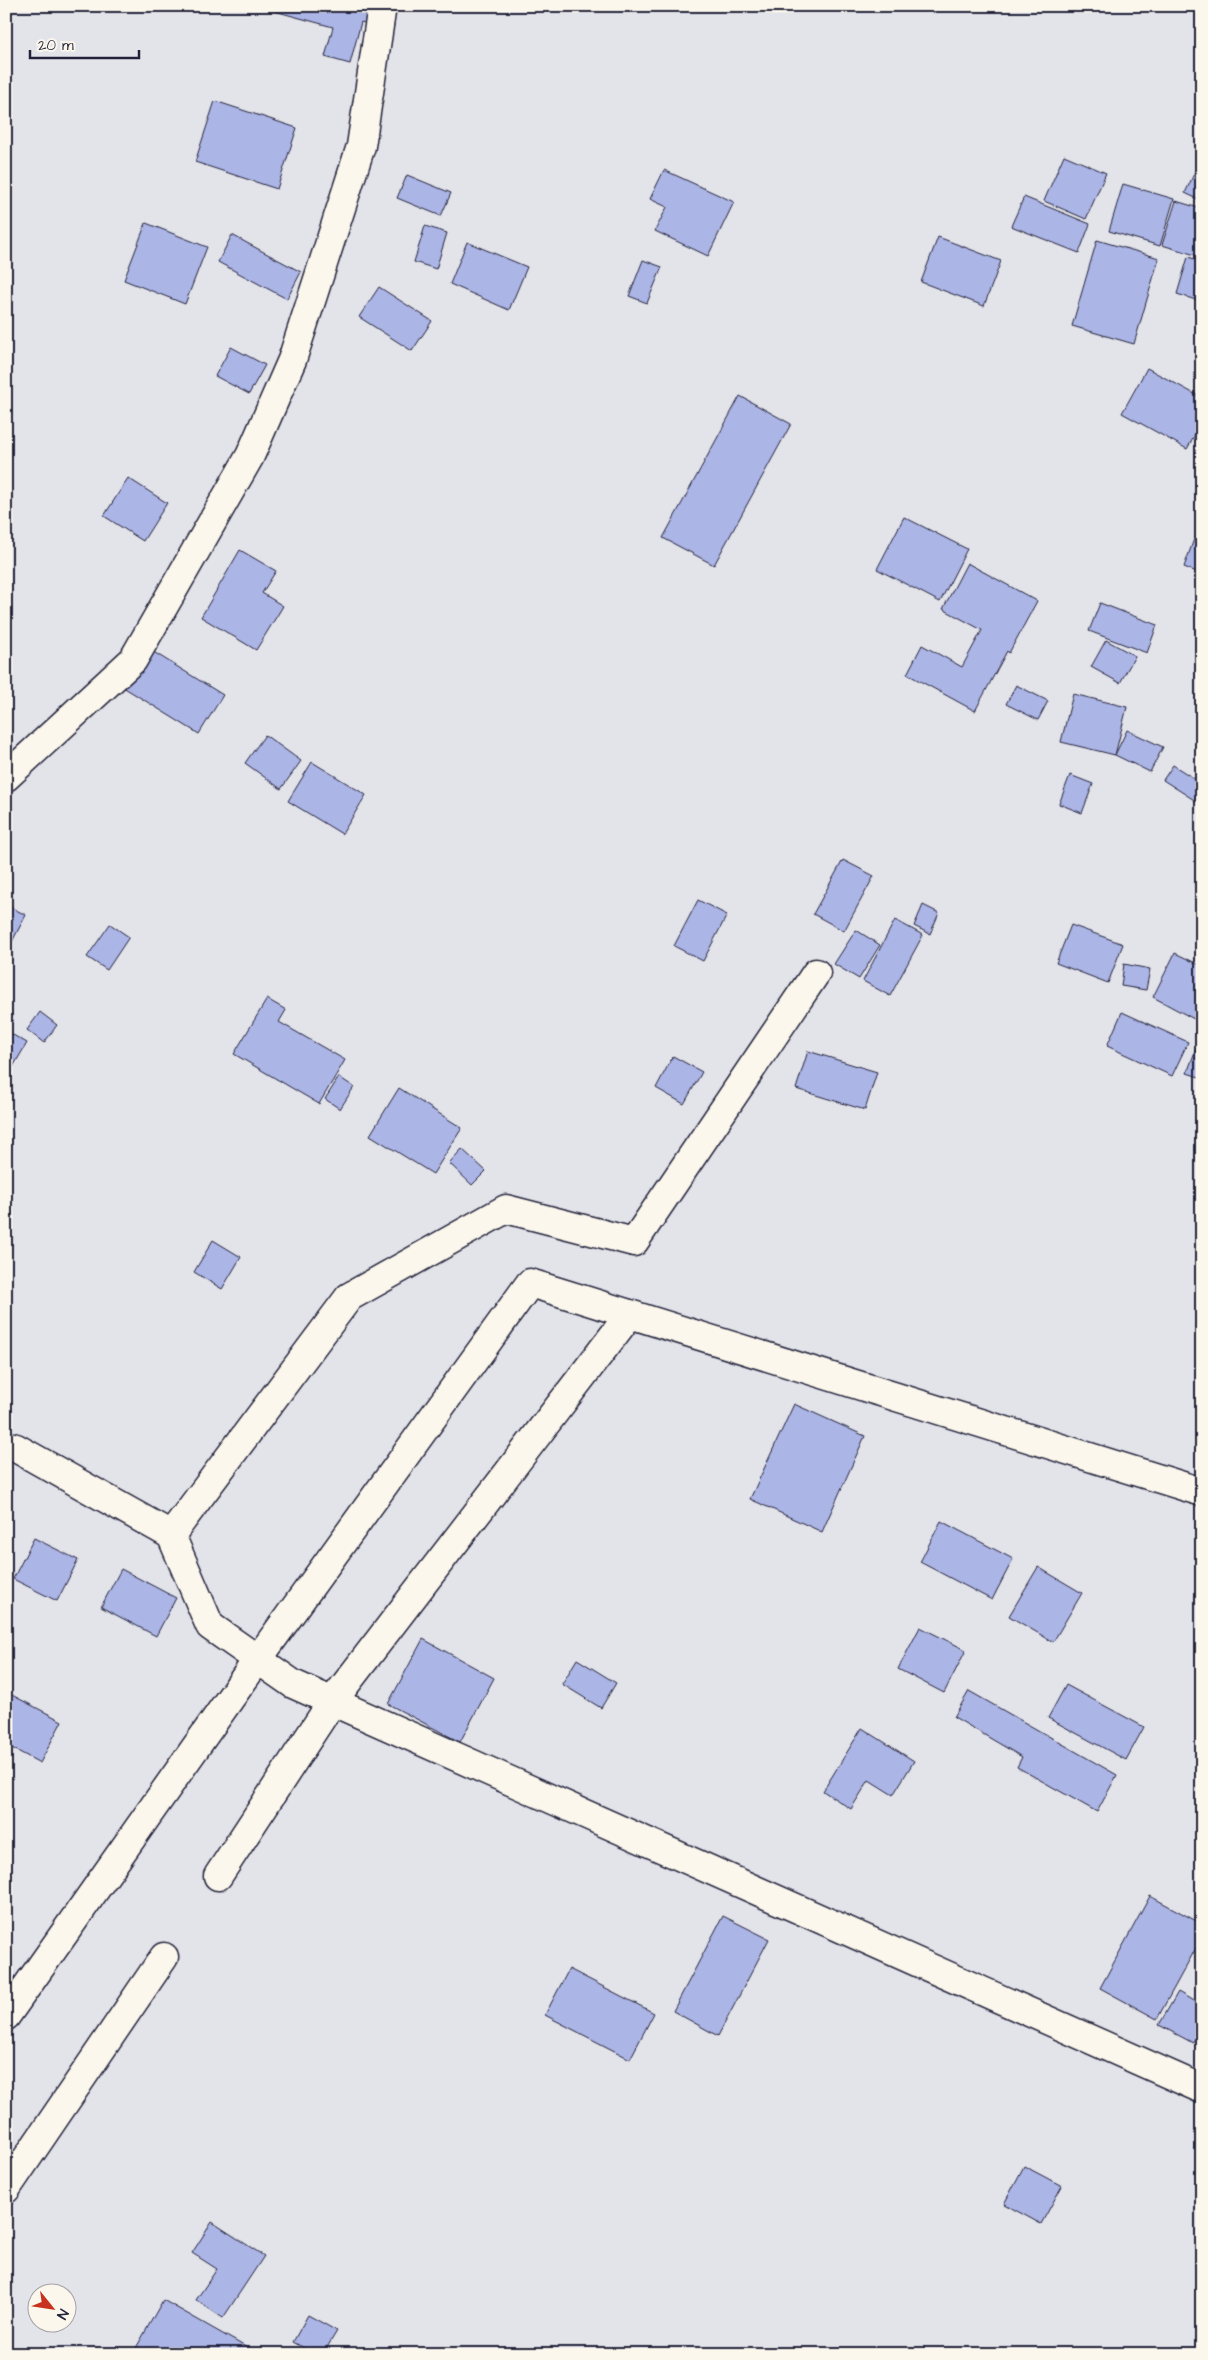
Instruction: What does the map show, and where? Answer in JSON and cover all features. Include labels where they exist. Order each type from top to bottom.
[{"type":"street","points":[[6,777],[133,660],[250,456],[292,360],[361,146],[382,6]]},
{"type":"street","points":[[171,1535],[349,1297],[506,1209],[634,1242],[816,973]]},
{"type":"street","points":[[6,2016],[258,1659],[530,1283],[1202,1492]]},
{"type":"street","points":[[218,1876],[332,1702],[630,1314]]},
{"type":"street","points":[[6,1445],[16,1448],[171,1535],[210,1626],[293,1684],[1202,2089]]},
{"type":"street","points":[[6,2188],[164,1957]]},
{"type":"building","points":[[256,6],[381,6],[376,26],[361,22],[350,64],[325,57],[333,27]]},
{"type":"building","points":[[215,101],[297,128],[277,189],[195,162]]},
{"type":"building","points":[[1064,155],[1106,173],[1086,219],[1044,201]]},
{"type":"building","points":[[1202,157],[1202,201],[1185,193]]},
{"type":"building","points":[[664,170],[734,202],[708,256],[655,231],[667,207],[650,199]]},
{"type":"building","points":[[407,175],[451,193],[441,216],[397,198]]},
{"type":"building","points":[[1123,184],[1174,199],[1160,246],[1109,231]]},
{"type":"building","points":[[1024,197],[1090,224],[1079,253],[1011,226]]},
{"type":"building","points":[[1176,201],[1202,209],[1202,257],[1162,245]]},
{"type":"building","points":[[146,223],[207,247],[185,304],[124,280]]},
{"type":"building","points":[[425,226],[447,233],[436,269],[414,262]]},
{"type":"building","points":[[232,235],[301,272],[287,299],[218,262]]},
{"type":"building","points":[[938,237],[1001,261],[984,306],[921,282]]},
{"type":"building","points":[[1097,240],[1159,258],[1134,344],[1072,326]]},
{"type":"building","points":[[467,242],[527,267],[509,310],[450,284]]},
{"type":"building","points":[[1188,257],[1202,261],[1202,302],[1177,294]]},
{"type":"building","points":[[643,260],[662,267],[647,303],[629,296]]},
{"type":"building","points":[[379,287],[432,321],[412,351],[359,317]]},
{"type":"building","points":[[231,347],[265,365],[249,394],[215,376]]},
{"type":"building","points":[[1147,368],[1202,398],[1202,423],[1187,449],[1122,413]]},
{"type":"building","points":[[740,396],[791,424],[714,565],[663,538]]},
{"type":"building","points":[[128,478],[167,503],[143,541],[104,516]]},
{"type":"building","points":[[904,517],[967,549],[940,602],[877,569]]},
{"type":"building","points":[[1194,539],[1202,542],[1202,574],[1184,567]]},
{"type":"building","points":[[240,550],[276,571],[262,593],[283,606],[256,650],[201,617]]},
{"type":"building","points":[[967,563],[1037,601],[1009,653],[1007,651],[975,711],[907,674],[922,645],[962,667],[982,630],[943,609]]},
{"type":"building","points":[[1100,603],[1157,625],[1147,653],[1089,631]]},
{"type":"building","points":[[1106,640],[1135,656],[1120,683],[1091,667]]},
{"type":"building","points":[[139,643],[223,695],[199,734],[115,682]]},
{"type":"building","points":[[1016,685],[1048,701],[1038,720],[1006,704]]},
{"type":"building","points":[[1073,694],[1127,707],[1115,755],[1061,742]]},
{"type":"building","points":[[1127,730],[1163,747],[1150,772],[1115,755]]},
{"type":"building","points":[[265,735],[301,761],[281,789],[245,763]]},
{"type":"building","points":[[312,762],[366,795],[342,834],[288,801]]},
{"type":"building","points":[[1173,765],[1195,779],[1202,767],[1202,805],[1163,780]]},
{"type":"building","points":[[1070,775],[1093,784],[1082,813],[1059,804]]},
{"type":"building","points":[[843,860],[874,876],[844,931],[813,914]]},
{"type":"building","points":[[698,900],[727,915],[703,961],[674,946]]},
{"type":"building","points":[[6,905],[26,915],[6,953]]},
{"type":"building","points":[[923,905],[939,913],[930,934],[914,926]]},
{"type":"building","points":[[895,920],[923,935],[890,996],[863,981]]},
{"type":"building","points":[[110,924],[129,937],[107,970],[87,957]]},
{"type":"building","points":[[1071,925],[1123,944],[1108,983],[1056,963]]},
{"type":"building","points":[[856,930],[880,945],[859,979],[834,964]]},
{"type":"building","points":[[1175,953],[1202,966],[1202,1005],[1194,1019],[1153,997]]},
{"type":"building","points":[[1124,964],[1150,969],[1146,990],[1121,986]]},
{"type":"building","points":[[267,999],[286,1010],[279,1022],[345,1060],[319,1104],[234,1054]]},
{"type":"building","points":[[40,1012],[57,1025],[44,1043],[27,1030]]},
{"type":"building","points":[[1122,1012],[1188,1042],[1172,1076],[1107,1046]]},
{"type":"building","points":[[6,1031],[27,1043],[7,1077],[6,1076]]},
{"type":"building","points":[[1202,1033],[1202,1078],[1187,1073]]},
{"type":"building","points":[[808,1051],[877,1072],[865,1110],[796,1089]]},
{"type":"building","points":[[673,1056],[702,1072],[684,1104],[656,1088]]},
{"type":"building","points":[[339,1077],[354,1087],[340,1109],[325,1099]]},
{"type":"building","points":[[399,1088],[462,1128],[433,1174],[370,1135]]},
{"type":"building","points":[[462,1149],[486,1171],[472,1185],[449,1163]]},
{"type":"building","points":[[213,1240],[241,1257],[222,1289],[194,1272]]},
{"type":"building","points":[[794,1404],[865,1436],[822,1532],[750,1499]]},
{"type":"building","points":[[941,1521],[1013,1559],[992,1600],[920,1562]]},
{"type":"building","points":[[34,1538],[78,1560],[57,1601],[13,1579]]},
{"type":"building","points":[[1038,1567],[1082,1593],[1053,1642],[1009,1616]]},
{"type":"building","points":[[121,1569],[176,1598],[156,1636],[101,1607]]},
{"type":"building","points":[[920,1627],[966,1650],[944,1693],[898,1669]]},
{"type":"building","points":[[423,1639],[494,1678],[460,1742],[388,1704]]},
{"type":"building","points":[[577,1659],[616,1683],[601,1708],[562,1684]]},
{"type":"building","points":[[1066,1685],[1144,1727],[1126,1760],[1048,1718]]},
{"type":"building","points":[[969,1691],[1117,1775],[1097,1812],[1017,1767],[1022,1757],[954,1717]]},
{"type":"building","points":[[6,1692],[62,1721],[40,1763],[6,1745]]},
{"type":"building","points":[[862,1728],[914,1761],[893,1795],[869,1780],[851,1809],[823,1791]]},
{"type":"building","points":[[1150,1896],[1202,1924],[1202,1937],[1157,2019],[1100,1988]]},
{"type":"building","points":[[723,1916],[769,1939],[718,2036],[673,2011]]},
{"type":"building","points":[[569,1969],[654,2013],[630,2059],[545,2015]]},
{"type":"building","points":[[1178,1992],[1202,2006],[1202,2028],[1193,2043],[1159,2025]]},
{"type":"building","points":[[1024,2166],[1062,2186],[1041,2224],[1004,2204]]},
{"type":"building","points":[[212,2222],[264,2256],[223,2318],[196,2300],[217,2269],[192,2253]]},
{"type":"building","points":[[163,2300],[258,2354],[146,2354],[136,2348]]},
{"type":"building","points":[[308,2315],[337,2331],[323,2354],[315,2354],[293,2342]]}]
